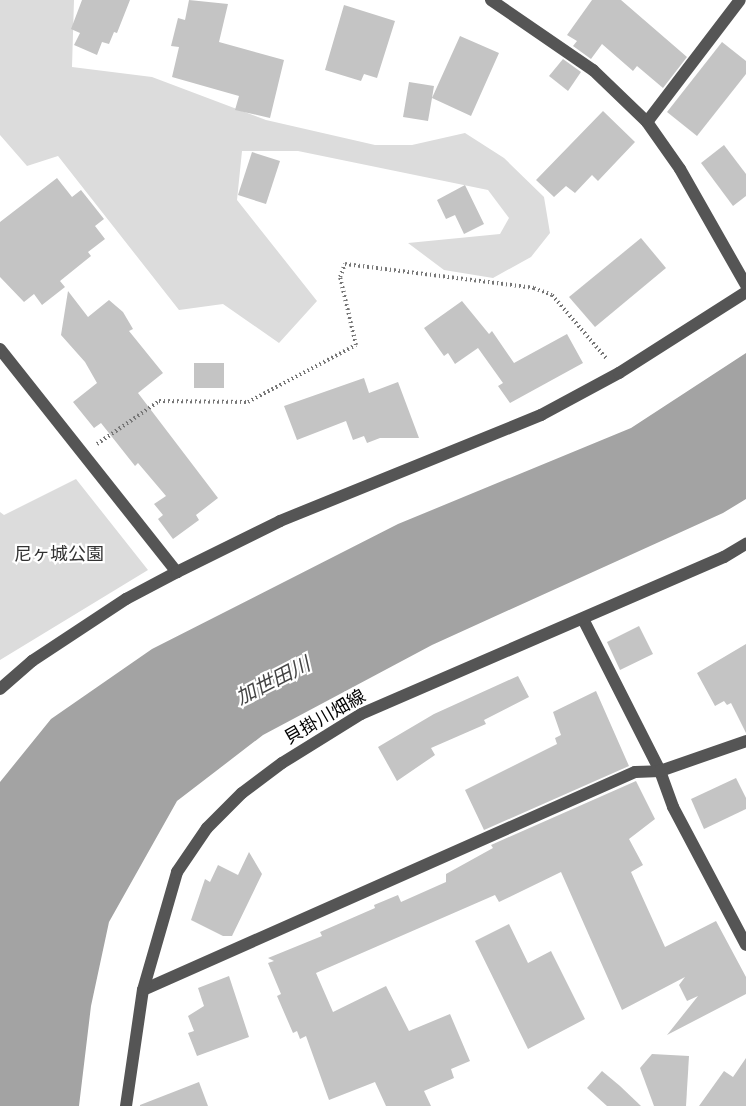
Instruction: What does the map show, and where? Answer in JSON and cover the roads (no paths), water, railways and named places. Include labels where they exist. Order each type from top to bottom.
[{"type":"street","points":[[490,0],[593,70],[647,122],[680,170],[746,285]]},
{"type":"street","points":[[647,122],[740,0]]},
{"type":"street","points":[[0,689],[32,661],[126,599],[280,521],[541,416],[619,373],[746,292]]},
{"type":"street","points":[[0,349],[177,572]]},
{"type":"street","name":"貝掛川畑線","points":[[126,1106],[142,990],[177,872],[207,828],[242,793],[282,763],[361,714],[583,619],[746,544]]},
{"type":"street","points":[[583,619],[660,771],[674,807],[746,945]]},
{"type":"street","points":[[142,990],[635,772],[660,771],[746,741]]},
{"type":"water","name":"加世田川","points":[[746,353],[746,499],[723,513],[432,645],[263,735],[177,801],[109,922],[91,1006],[79,1106],[0,1106],[0,782],[51,719],[152,649],[398,524],[631,428]]},
{"type":"park label","name":"尼ヶ城公園","points":[[59,554]]}]
